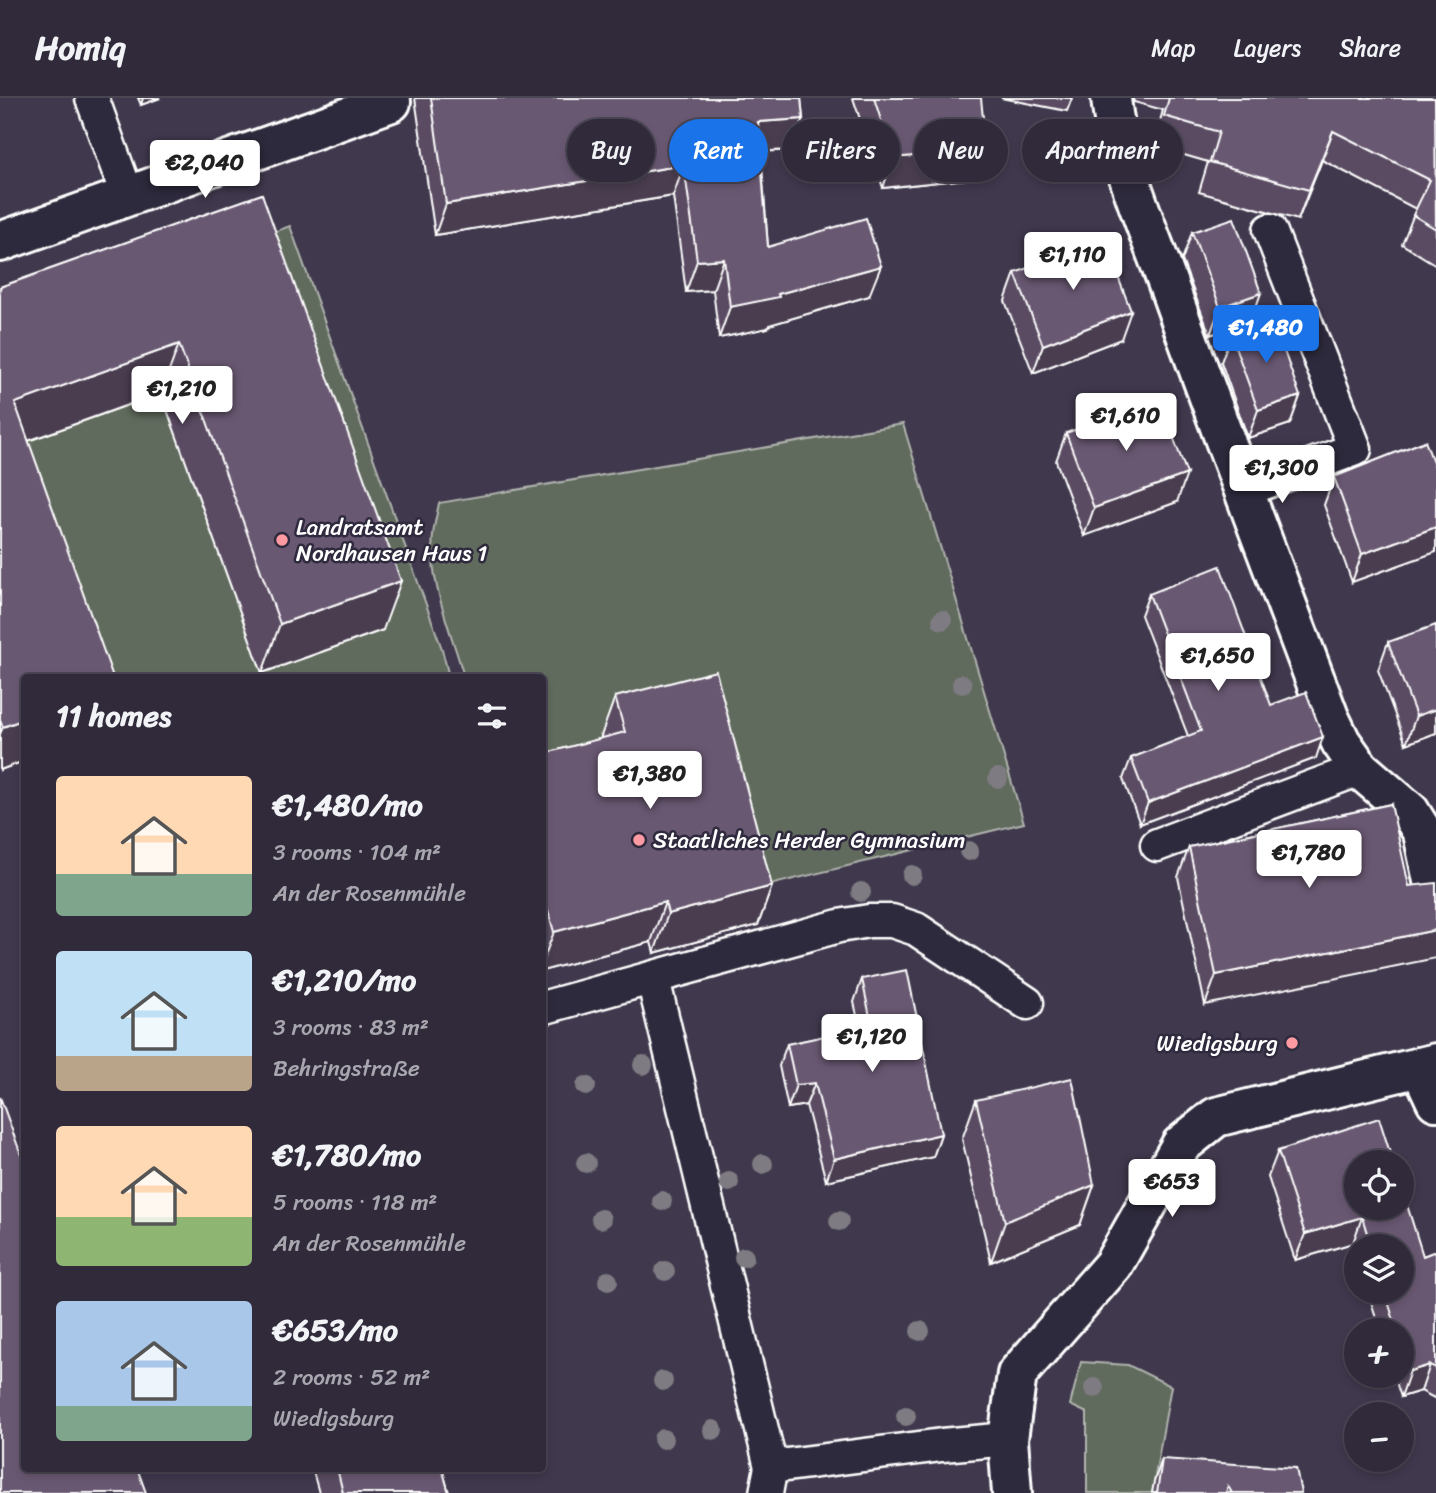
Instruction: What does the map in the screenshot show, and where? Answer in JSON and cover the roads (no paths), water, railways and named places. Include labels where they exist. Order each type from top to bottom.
[{"type":"street","points":[[1111,98],[1114,123],[1128,170],[1196,362],[1329,717],[1360,769],[1410,812],[1423,833],[1436,895]]},
{"type":"street","points":[[0,242],[391,102]]},
{"type":"street","points":[[1012,1493],[1008,1439],[1017,1374],[1113,1265],[1181,1145],[1216,1117],[1428,1065],[1436,1101]]},
{"type":"lane","points":[[92,98],[128,197]]},
{"type":"lane","points":[[1245,490],[1355,449],[1270,230]]},
{"type":"lane","points":[[1157,845],[1360,769]]},
{"type":"lane","points":[[546,1007],[869,920],[892,920],[916,929],[1027,1003]]},
{"type":"lane","points":[[653,979],[766,1486],[942,1445],[1008,1439]]},
{"type":"place","name":"Landratsamt Nordhausen Haus 1","points":[[282,540]]},
{"type":"place","name":"Staatliches Herder Gymnasium","points":[[639,840]]},
{"type":"place","name":"Wiedigsburg","points":[[1292,1043]]}]
